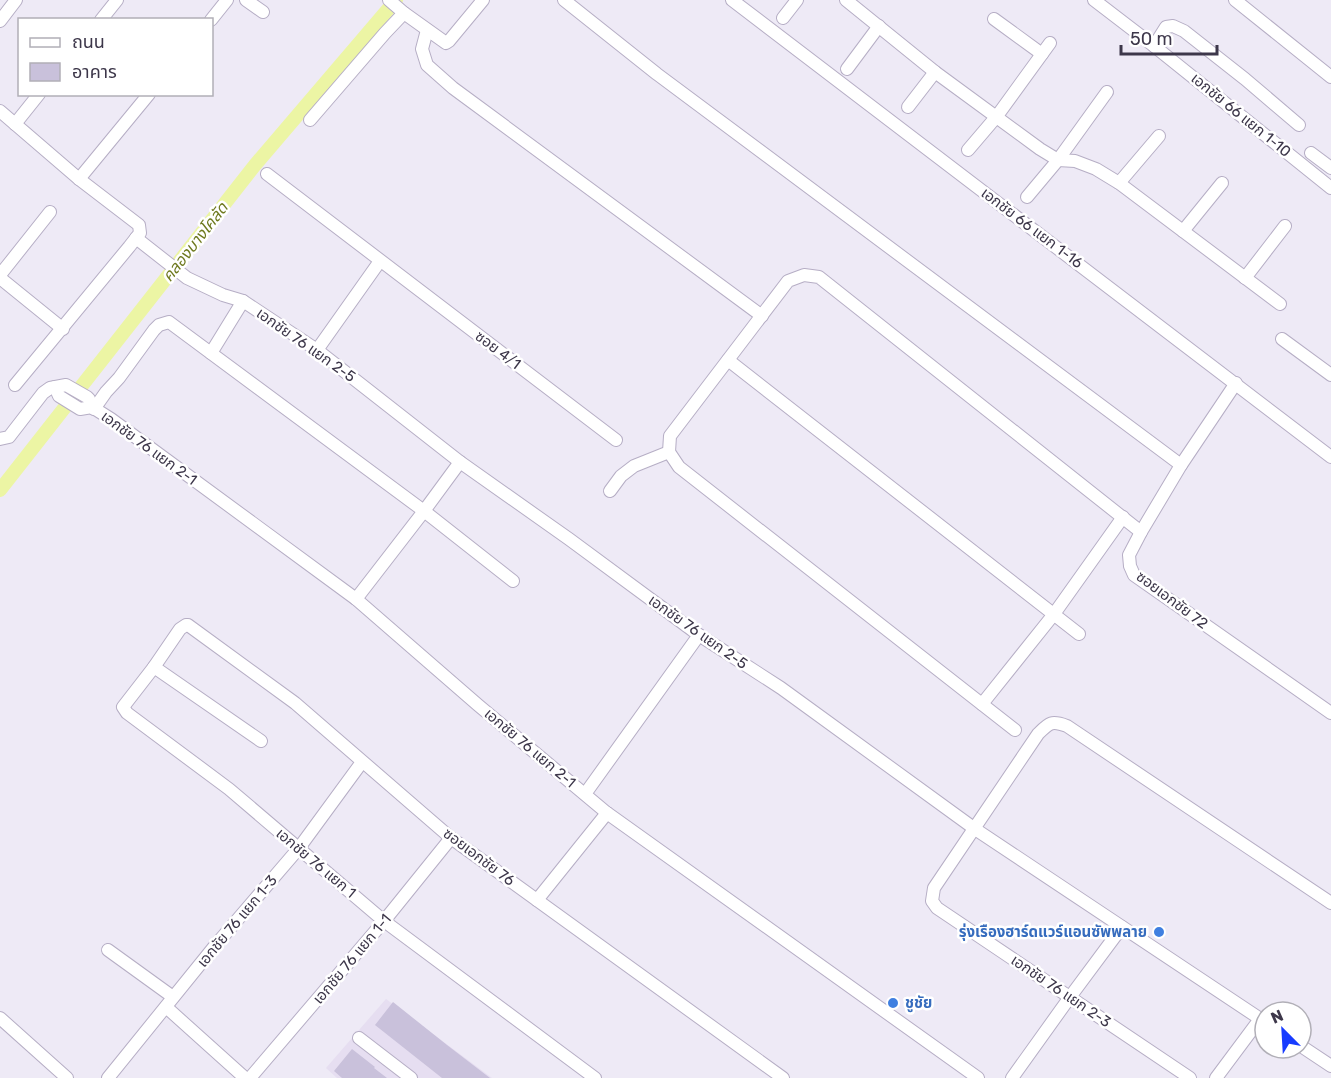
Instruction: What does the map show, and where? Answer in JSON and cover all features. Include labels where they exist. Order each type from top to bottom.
[{"type":"street","points":[[0,21],[16,0]]},
{"type":"street","points":[[103,18],[117,0]]},
{"type":"street","points":[[213,18],[227,0]]},
{"type":"street","points":[[246,0],[263,12]]},
{"type":"street","points":[[388,0],[444,42],[449,41],[483,0]]},
{"type":"street","points":[[564,0],[676,88],[1181,465]]},
{"type":"street","name":"เอกชัย 66 แยก 1-16","points":[[732,0],[1331,457]]},
{"type":"street","points":[[783,18],[797,0]]},
{"type":"street","points":[[846,0],[934,72],[1040,149],[1058,160],[1075,162],[1096,169],[1119,183],[1280,304]]},
{"type":"street","name":"เอกชัย 66 แยก 1-10","points":[[1094,0],[1331,188]]},
{"type":"street","points":[[1235,0],[1331,77]]},
{"type":"street","points":[[310,120],[403,12]]},
{"type":"street","points":[[994,19],[1042,54]]},
{"type":"street","points":[[847,69],[879,26]]},
{"type":"street","points":[[1154,46],[1166,27],[1173,26],[1245,79],[1299,124]]},
{"type":"street","points":[[427,30],[422,50],[427,66],[453,88],[762,316]]},
{"type":"street","points":[[968,150],[997,116],[1050,43]]},
{"type":"street","points":[[908,107],[934,72]]},
{"type":"street","points":[[1027,197],[1058,160],[1107,92]]},
{"type":"street","points":[[15,124],[37,96]]},
{"type":"street","points":[[79,179],[147,96]]},
{"type":"street","points":[[0,111],[79,179],[139,225],[141,230],[63,329],[15,385]]},
{"type":"street","points":[[1119,183],[1160,136]]},
{"type":"street","points":[[1311,153],[1331,168]]},
{"type":"street","name":"ซอย 4/1","points":[[267,174],[616,440]]},
{"type":"street","points":[[1183,231],[1222,183]]},
{"type":"street","points":[[50,212],[0,276],[63,329]]},
{"type":"street","points":[[1245,278],[1285,226]]},
{"type":"street","name":"เอกชัย 76 แยก 2-5","points":[[136,238],[187,278],[223,295],[243,301],[317,350],[460,462],[699,635],[781,688],[975,829],[1253,1015]]},
{"type":"street","points":[[317,350],[380,261]]},
{"type":"street","points":[[1015,730],[679,467],[669,452],[670,436],[789,281],[804,275],[819,277],[1141,532]]},
{"type":"street","points":[[212,353],[243,301]]},
{"type":"street","points":[[88,405],[159,325],[168,322],[424,511],[513,580]]},
{"type":"street","points":[[1282,339],[1331,375]]},
{"type":"street","points":[[728,360],[1079,634]]},
{"type":"street","name":"ซอยเอกชัย 72","points":[[1236,383],[1181,465],[1141,532],[1129,555],[1130,566],[1134,576],[1331,713]]},
{"type":"street","name":"เอกชัย 76 แยก 2-1","points":[[0,439],[9,437],[43,393],[50,388],[60,389],[111,420],[356,598],[607,813],[978,1078]]},
{"type":"street","points":[[610,491],[621,476],[634,466],[669,452]]},
{"type":"street","points":[[356,598],[460,462]]},
{"type":"street","points":[[982,704],[1054,614],[1123,517]]},
{"type":"street","name":"เอกชัย 76 แยก 1","points":[[186,625],[180,629],[123,707],[124,710],[229,789],[384,921],[595,1078]]},
{"type":"street","name":"ซอยเอกชัย 76","points":[[186,625],[192,627],[295,703],[452,838],[783,1078]]},
{"type":"street","points":[[585,794],[699,635]]},
{"type":"street","points":[[154,667],[261,741]]},
{"type":"street","name":"เอกชัย 76 แยก 2-3","points":[[1190,1078],[937,908],[932,901],[934,888],[1038,734],[1049,724],[1057,722],[1067,726],[1331,903]]},
{"type":"street","name":"เอกชัย 76 แยก 1-3","points":[[108,1078],[214,947],[300,848],[362,762]]},
{"type":"street","points":[[537,900],[607,813]]},
{"type":"street","name":"เอกชัย 76 แยก 1-1","points":[[250,1078],[452,838]]},
{"type":"street","points":[[1012,1078],[1122,927]]},
{"type":"street","points":[[108,950],[170,1002],[245,1078]]},
{"type":"street","points":[[0,1018],[67,1078]]},
{"type":"street","points":[[1216,1078],[1253,1032]]},
{"type":"street","points":[[359,1038],[411,1078]]},
{"type":"street","points":[[1313,1054],[1331,1066]]},
{"type":"shaded area","points":[[386,999],[492,1078],[337,1078],[326,1068]]},
{"type":"building","points":[[393,1002],[490,1078],[442,1078],[375,1025]]},
{"type":"building","points":[[352,1049],[387,1078],[342,1078],[334,1071]]},
{"type":"waterway","name":"คลองบางโคลัด","points":[[0,490],[255,165],[396,0]]},
{"type":"place","name":"รุ่งเรืองฮาร์ดแวร์แอนซัพพลาย","points":[[1159,932]]},
{"type":"place","name":"ชูชัย","points":[[893,1003]]}]
